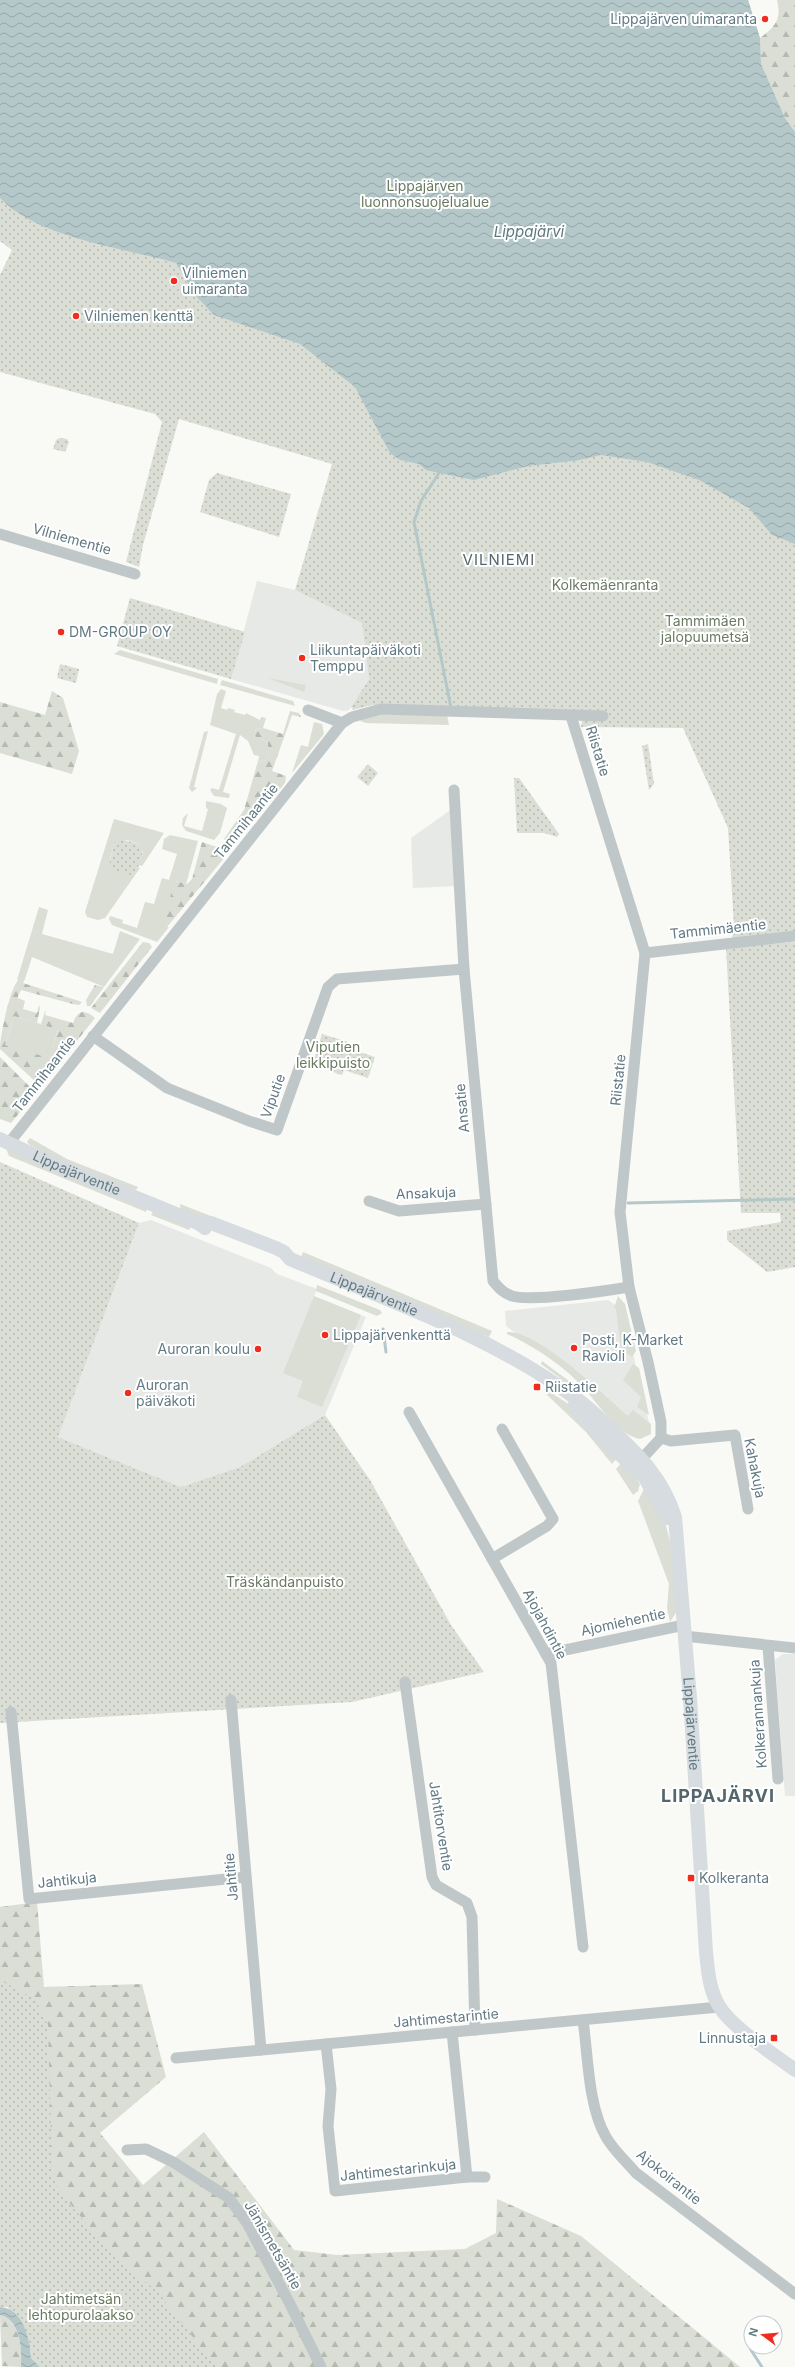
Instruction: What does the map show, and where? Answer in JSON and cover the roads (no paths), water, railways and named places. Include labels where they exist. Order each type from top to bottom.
[{"type":"main road","name":"Lippajärventie","points":[[4,1141],[56,1165],[198,1223],[216,1225],[284,1252],[290,1259],[491,1345],[539,1373],[562,1389],[594,1430],[638,1463],[676,1531],[708,1970],[712,1991],[719,2007],[748,2035],[795,2070]]},
{"type":"street","name":"Vilniementie","points":[[0,534],[135,574]]},
{"type":"street","name":"Tammihaantie","points":[[4,1141],[94,1036],[342,723],[352,717],[381,709],[603,716]]},
{"type":"street","points":[[308,710],[342,723]]},
{"type":"street","name":"Riistatie","points":[[571,716],[645,953],[620,1212],[628,1287],[648,1362],[661,1422],[661,1438]]},
{"type":"street","name":"Ansatie","points":[[454,790],[464,969],[493,1281],[501,1290],[513,1296],[534,1297],[628,1287]]},
{"type":"street","name":"Tammimäentie","points":[[645,953],[795,936]]},
{"type":"street","name":"Viputie","points":[[94,1036],[167,1088],[249,1122],[277,1130],[328,987],[337,979],[464,969]]},
{"type":"street","name":"Ansakuja","points":[[369,1201],[399,1211],[486,1204]]},
{"type":"street","name":"Ajojahdintie","points":[[409,1412],[546,1654],[553,1671],[583,1947]]},
{"type":"street","points":[[492,1559],[547,1526],[553,1519],[502,1429]]},
{"type":"street","name":"Kahakuja","points":[[661,1438],[671,1441],[735,1434],[748,1509]]},
{"type":"street","points":[[638,1463],[661,1438]]},
{"type":"street","name":"Ajomiehentie","points":[[546,1654],[684,1631],[768,1646],[795,1648]]},
{"type":"street","name":"Kolkerannankuja","points":[[768,1646],[778,1778]]},
{"type":"street","name":"Jahtitorventie","points":[[405,1682],[432,1877],[436,1885],[467,1903],[472,1918],[475,2030]]},
{"type":"street","name":"Jahtitie","points":[[231,1700],[261,2050]]},
{"type":"street","name":"Jahtikuja","points":[[11,1712],[30,1899],[246,1877]]},
{"type":"street","name":"Jahtimestarintie","points":[[176,2058],[719,2007]]},
{"type":"street","name":"Ajokoirantie","points":[[583,2020],[595,2109],[606,2137],[616,2151],[636,2173],[795,2294]]},
{"type":"street","name":"Jahtimestarinkuja","points":[[326,2044],[331,2089],[328,2126],[335,2191],[467,2178],[452,2032]]},
{"type":"street","name":"Jänismetsäntie","points":[[127,2150],[146,2149],[166,2159],[229,2198],[246,2223],[291,2306],[321,2367]]},
{"type":"street","points":[[467,2178],[485,2177]]},
{"type":"water","name":"Lippajärvi","points":[[0,0],[748,0],[760,38],[761,64],[785,118],[795,132],[795,544],[772,535],[749,508],[699,480],[647,462],[601,455],[575,461],[529,466],[474,480],[426,470],[419,464],[400,460],[390,453],[355,387],[300,344],[214,315],[194,294],[176,263],[83,240],[36,223],[16,212],[0,198]]},
{"type":"water","points":[[0,2307],[8,2309],[20,2319],[27,2334],[31,2358],[40,2367],[21,2367],[19,2336],[12,2323],[7,2318],[0,2315]]},
{"type":"waterway","points":[[439,473],[421,501],[414,522],[451,708]]},
{"type":"waterway","points":[[628,1203],[795,1199]]},
{"type":"waterway","points":[[383,1329],[386,1352]]},
{"type":"waterway","points":[[754,2355],[762,2367]]},
{"type":"place","name":"Lippajärven uimaranta","points":[[765,19]]},
{"type":"place","name":"Vilniemen uimaranta","points":[[174,281]]},
{"type":"place","name":"Vilniemen kenttä","points":[[76,316]]},
{"type":"place","name":"DM-GROUP OY","points":[[61,632]]},
{"type":"place","name":"Liikuntapäiväkoti Temppu","points":[[302,658]]},
{"type":"place","name":"Lippajärvenkenttä","points":[[325,1335]]},
{"type":"place","name":"Posti, K-Market Ravioli","points":[[574,1348]]},
{"type":"place","name":"Auroran koulu","points":[[258,1349]]},
{"type":"place","name":"Riistatie","points":[[537,1387]]},
{"type":"place","name":"Auroran päiväkoti","points":[[128,1393]]},
{"type":"place","name":"Kolkeranta","points":[[691,1878]]},
{"type":"place","name":"Linnustaja","points":[[774,2038]]},
{"type":"district","name":"VILNIEMI","points":[[499,560]]},
{"type":"district","name":"LIPPAJÄRVI","points":[[718,1796]]},
{"type":"park label","name":"Lippajärven luonnonsuojelualue","points":[[425,194]]},
{"type":"park label","name":"Kolkemäenranta","points":[[605,585]]},
{"type":"park label","name":"Tammimäen jalopuumetsä","points":[[705,630]]},
{"type":"park label","name":"Viputien leikkipuisto","points":[[333,1056]]},
{"type":"park label","name":"Träskändanpuisto","points":[[285,1582]]},
{"type":"park label","name":"Jahtimetsän lehtopurolaakso","points":[[81,2308]]}]
